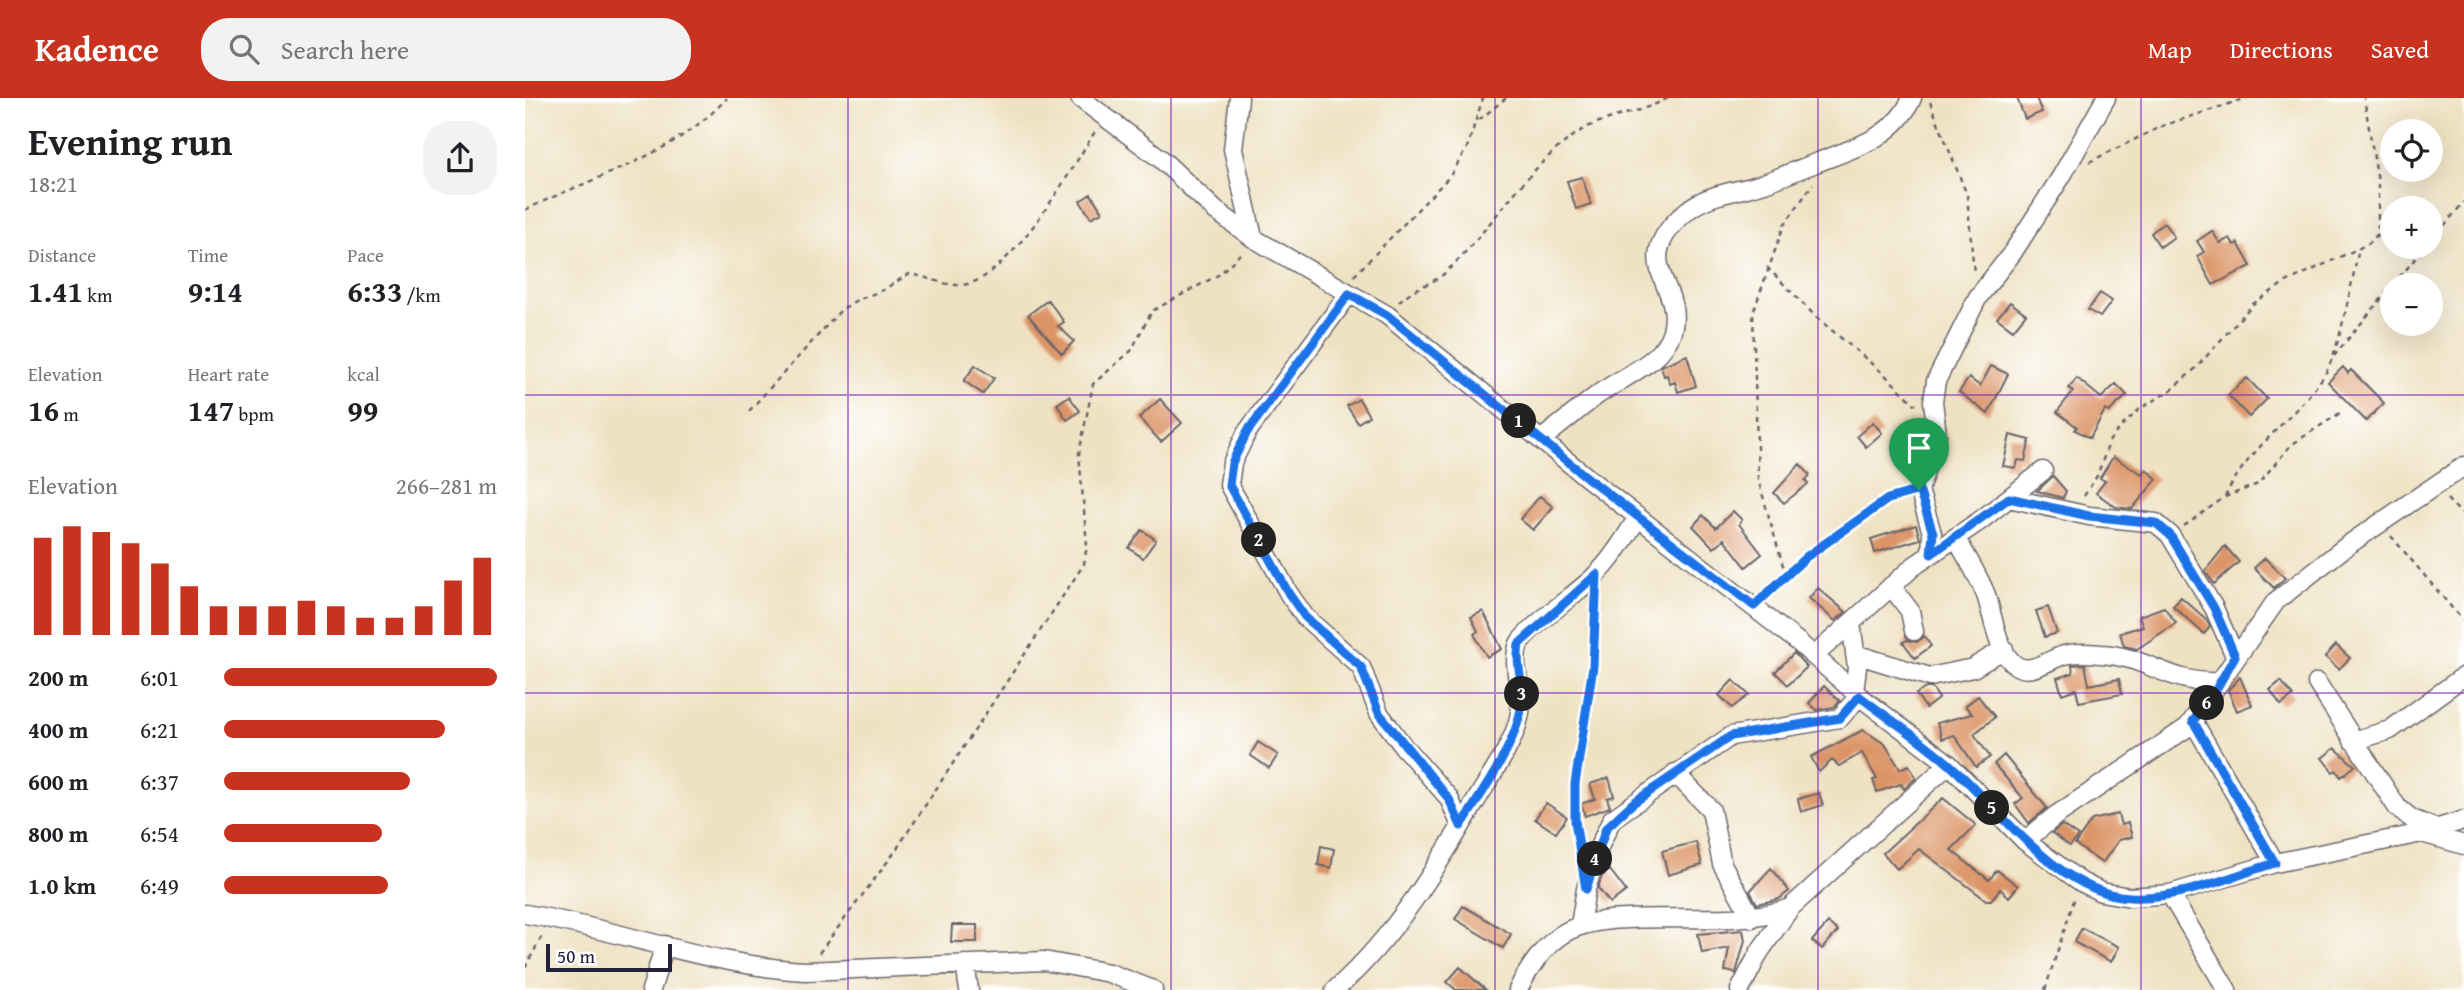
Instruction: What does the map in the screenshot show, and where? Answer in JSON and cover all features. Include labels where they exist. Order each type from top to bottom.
[{"type":"street","points":[[1080,98],[1161,159],[1215,210],[1253,238],[1387,315],[1638,517],[1754,606],[1857,694],[1949,764],[2025,841],[2081,882],[2101,892],[2130,897],[2170,894],[2275,863],[2430,831],[2464,820]]},
{"type":"street","points":[[1239,98],[1234,156],[1253,238]]},
{"type":"street","points":[[1542,439],[1612,385],[1653,358],[1665,345],[1672,330],[1673,311],[1658,267],[1659,248],[1668,231],[1689,210],[1703,201],[1757,185],[1864,145],[1893,124],[1912,98]]},
{"type":"street","points":[[1931,554],[1933,533],[1919,490],[1937,426],[1933,401],[1937,381],[1978,296],[2013,252],[2061,177],[2106,98]]},
{"type":"street","points":[[1344,292],[1247,432],[1232,463],[1229,485],[1289,594],[1305,617],[1361,667],[1379,713],[1449,799],[1461,826]]},
{"type":"street","points":[[2025,841],[2055,816],[2193,721],[2235,656],[2276,601],[2380,523],[2464,466]]},
{"type":"street","points":[[1814,656],[1891,586],[2043,471]]},
{"type":"street","points":[[2009,498],[2072,513],[2156,523],[2170,535],[2214,608],[2235,656]]},
{"type":"street","points":[[1335,990],[1375,952],[1461,826],[1497,766],[1519,720],[1523,698],[1517,655],[1519,644],[1597,574],[1618,549],[1638,517]]},
{"type":"street","points":[[1957,538],[1985,593],[2004,649],[2008,657],[2021,668],[2032,668],[2069,654],[2104,654],[2133,659],[2168,676],[2205,683],[2220,682]]},
{"type":"street","points":[[1891,586],[1910,611],[1914,631]]},
{"type":"street","points":[[1580,925],[1586,889],[1599,847],[1612,819],[1731,736],[1840,718],[1857,694],[1851,623]]},
{"type":"street","points":[[1855,654],[1930,677],[1973,668],[2004,649]]},
{"type":"street","points":[[2353,741],[2390,730],[2464,676]]},
{"type":"street","points":[[2317,683],[2397,807],[2430,831],[2464,845]]},
{"type":"street","points":[[2193,721],[2275,863]]},
{"type":"street","points":[[1740,990],[1760,951],[1790,908],[1949,764]]},
{"type":"street","points":[[1675,774],[1711,810],[1722,864],[1752,918]]},
{"type":"street","points":[[2170,894],[2228,990]]},
{"type":"street","points":[[1518,990],[1539,957],[1559,935],[1580,925],[1615,920],[1752,918],[1790,908]]},
{"type":"street","points":[[525,914],[665,945],[726,962],[768,969],[806,971],[1044,961],[1109,973],[1153,990]]},
{"type":"street","points":[[651,990],[665,945]]},
{"type":"street","points":[[965,964],[969,990]]},
{"type":"path","points":[[525,210],[630,166],[701,122],[727,98]]},
{"type":"path","points":[[1344,292],[1450,176],[1467,148],[1483,98]]},
{"type":"path","points":[[1476,122],[1506,98]]},
{"type":"path","points":[[1387,315],[1410,292],[1445,274],[1530,175],[1561,145],[1582,130],[1649,109],[1668,98]]},
{"type":"path","points":[[1928,98],[1967,195],[1972,265],[1978,296]]},
{"type":"path","points":[[2061,177],[2162,126],[2248,98]]},
{"type":"path","points":[[2072,513],[2097,476],[2104,452],[2119,429],[2141,408],[2171,390],[2196,368],[2253,304],[2284,283],[2359,249],[2378,234],[2380,210],[2364,98]]},
{"type":"path","points":[[749,411],[817,334],[855,301],[883,290],[909,274],[961,285],[973,283],[1004,263],[1039,216],[1104,118]]},
{"type":"path","points":[[1786,576],[1764,509],[1758,479],[1754,432],[1753,313],[1784,225],[1820,176]]},
{"type":"path","points":[[2443,227],[2464,202]]},
{"type":"path","points":[[806,971],[894,853],[1084,564],[1087,545],[1079,454],[1093,384],[1131,351],[1153,311],[1220,274],[1253,238]]},
{"type":"path","points":[[2333,357],[2359,249]]},
{"type":"path","points":[[2404,273],[2415,259]]},
{"type":"path","points":[[1767,267],[1816,317],[1884,374],[1937,426]]},
{"type":"path","points":[[2225,497],[2241,467],[2272,438],[2313,391],[2333,357],[2380,301]]},
{"type":"path","points":[[2170,535],[2225,497],[2258,484],[2291,445],[2343,411]]},
{"type":"path","points":[[2437,486],[2464,516]]},
{"type":"path","points":[[1754,606],[1806,557],[1888,499],[1919,490]]},
{"type":"path","points":[[2380,523],[2464,622]]},
{"type":"path","points":[[1586,889],[1575,821],[1575,784],[1593,666],[1597,574]]},
{"type":"path","points":[[2045,990],[2061,931],[2081,882]]},
{"type":"path","points":[[525,968],[551,918]]},
{"type":"building","points":[[2017,98],[2036,98],[2042,112],[2025,119]]},
{"type":"building","points":[[1582,177],[1591,204],[1576,209],[1567,181]]},
{"type":"building","points":[[1091,194],[1102,212],[1091,218],[1080,201]]},
{"type":"building","points":[[2164,223],[2174,237],[2160,247],[2151,233]]},
{"type":"building","points":[[2212,231],[2220,243],[2230,238],[2234,245],[2238,243],[2251,266],[2213,285],[2197,256],[2204,252],[2197,241]]},
{"type":"building","points":[[2100,293],[2112,301],[2100,317],[2088,310]]},
{"type":"building","points":[[1048,300],[1064,322],[1058,326],[1074,341],[1062,354],[1028,315]]},
{"type":"building","points":[[2010,302],[2026,314],[2013,330],[1997,318]]},
{"type":"building","points":[[1687,355],[1696,386],[1678,392],[1675,382],[1670,384],[1667,375],[1664,376],[1661,366]]},
{"type":"building","points":[[975,365],[994,378],[983,394],[964,381]]},
{"type":"building","points":[[1991,366],[2008,374],[1988,414],[1959,392],[1969,378],[1980,386]]},
{"type":"building","points":[[2343,367],[2348,373],[2351,370],[2384,403],[2366,421],[2328,382]]},
{"type":"building","points":[[2077,378],[2101,398],[2116,384],[2127,395],[2109,412],[2105,410],[2090,438],[2075,430],[2077,427],[2057,412],[2073,391],[2069,388]]},
{"type":"building","points":[[2247,378],[2267,399],[2249,417],[2228,395]]},
{"type":"building","points":[[1069,396],[1080,411],[1067,420],[1057,404]]},
{"type":"building","points":[[1160,399],[1182,423],[1161,442],[1139,418]]},
{"type":"building","points":[[1359,399],[1369,416],[1358,423],[1347,406]]},
{"type":"building","points":[[1873,422],[1882,433],[1866,447],[1857,436]]},
{"type":"building","points":[[2010,435],[2030,440],[2025,461],[2018,460],[2016,468],[2003,466]]},
{"type":"building","points":[[2113,457],[2142,474],[2146,469],[2157,479],[2132,509],[2116,507],[2096,493],[2105,481],[2100,478]]},
{"type":"building","points":[[1800,464],[1810,475],[1805,481],[1808,484],[1784,503],[1774,493]]},
{"type":"building","points":[[2053,476],[2066,491],[2063,498],[2037,491]]},
{"type":"building","points":[[1540,496],[1553,507],[1533,530],[1520,519]]},
{"type":"building","points":[[1733,511],[1742,520],[1739,524],[1762,554],[1746,567],[1724,539],[1714,548],[1693,526],[1703,515],[1716,528]]},
{"type":"building","points":[[1916,525],[1920,539],[1875,553],[1871,539]]},
{"type":"building","points":[[1142,530],[1156,540],[1143,558],[1129,548]]},
{"type":"building","points":[[2225,546],[2239,562],[2214,584],[2205,571]]},
{"type":"building","points":[[2265,558],[2285,578],[2274,588],[2254,568]]},
{"type":"building","points":[[1818,588],[1846,612],[1835,621],[1809,598]]},
{"type":"building","points":[[2181,597],[2206,619],[2210,627],[2204,634],[2173,606]]},
{"type":"building","points":[[2048,607],[2057,633],[2045,637],[2036,611]]},
{"type":"building","points":[[2164,607],[2176,623],[2137,649],[2124,646],[2120,633],[2143,626],[2139,616]]},
{"type":"building","points":[[1483,611],[1502,649],[1487,657],[1474,634],[1478,631],[1471,617]]},
{"type":"building","points":[[1924,636],[1931,646],[1915,658],[1903,642],[1917,642]]},
{"type":"building","points":[[2336,645],[2350,658],[2339,669],[2325,657]]},
{"type":"building","points":[[1794,653],[1807,667],[1788,685],[1775,672]]},
{"type":"building","points":[[2085,664],[2089,685],[2119,679],[2122,694],[2079,702],[2076,689],[2062,694],[2057,678],[2073,673],[2072,665]]},
{"type":"building","points":[[2240,677],[2252,705],[2237,711],[2228,690]]},
{"type":"building","points":[[1733,680],[1749,695],[1732,708],[1719,695]]},
{"type":"building","points":[[2281,681],[2293,696],[2281,705],[2270,690]]},
{"type":"building","points":[[1824,686],[1840,701],[1834,707],[1817,710],[1809,703]]},
{"type":"building","points":[[1926,688],[1932,688],[1939,698],[1926,708],[1916,694]]},
{"type":"building","points":[[1978,696],[1995,717],[1974,734],[1990,757],[1976,767],[1954,735],[1942,739],[1937,723],[1972,714],[1965,706]]},
{"type":"building","points":[[1863,730],[1885,744],[1900,769],[1909,765],[1916,778],[1904,789],[1901,784],[1877,792],[1873,780],[1877,779],[1862,753],[1839,766],[1832,760],[1819,772],[1811,757]]},
{"type":"building","points":[[1258,742],[1278,755],[1269,768],[1250,755]]},
{"type":"building","points":[[2335,748],[2355,766],[2341,777],[2336,770],[2333,772],[2322,758]]},
{"type":"building","points":[[2004,755],[2047,808],[2029,823],[2015,804],[2023,798],[1994,764]]},
{"type":"building","points":[[1609,778],[1614,796],[1607,798],[1610,807],[1585,816],[1581,804],[1595,799],[1590,784]]},
{"type":"building","points":[[1819,793],[1823,805],[1801,812],[1798,799]]},
{"type":"building","points":[[1943,798],[1976,825],[1951,850],[1989,880],[1997,870],[2018,886],[2009,897],[2000,889],[1991,900],[1986,900],[1919,849],[1897,869],[1883,853]]},
{"type":"building","points":[[1546,803],[1567,817],[1556,833],[1535,819]]},
{"type":"building","points":[[2118,814],[2121,825],[2128,823],[2132,837],[2119,840],[2102,863],[2075,844],[2092,820]]},
{"type":"building","points":[[2062,825],[2078,836],[2070,846],[2052,833]]},
{"type":"building","points":[[1696,842],[1702,865],[1668,875],[1662,851]]},
{"type":"building","points":[[1321,846],[1334,849],[1331,868],[1318,865]]},
{"type":"building","points":[[1771,868],[1789,891],[1779,899],[1757,904],[1750,891]]},
{"type":"building","points":[[1610,870],[1626,891],[1610,903],[1598,888],[1602,876]]},
{"type":"building","points":[[1463,906],[1511,934],[1503,948],[1455,919]]},
{"type":"building","points":[[1828,923],[1838,931],[1822,949],[1812,941]]},
{"type":"building","points":[[952,925],[977,925],[977,942],[951,942]]},
{"type":"building","points":[[2082,928],[2119,947],[2111,962],[2074,942]]},
{"type":"building","points":[[1743,930],[1745,940],[1736,973],[1725,971],[1729,948],[1702,953],[1698,934]]},
{"type":"building","points":[[1460,967],[1486,990],[1456,990],[1447,982]]},
{"type":"route","points":[[1349,294],[1387,315],[1589,479],[1754,606],[1806,557],[1888,499],[1919,490],[1933,533],[1931,554],[1957,538],[2009,498],[2089,516],[2156,523],[2170,535],[2214,608],[2235,656],[2210,700],[2193,721],[2259,840],[2275,863],[2170,894],[2130,897],[2101,892],[2081,882],[2025,841],[1949,764],[1859,696],[1840,718],[1731,736],[1633,803],[1612,819],[1606,828],[1586,889],[1578,852],[1575,784],[1593,666],[1597,574],[1519,644],[1517,655],[1523,698],[1519,720],[1497,766],[1461,826],[1459,814],[1449,799],[1403,746],[1379,713],[1361,667],[1305,617],[1289,594],[1229,485],[1232,463],[1247,432],[1349,294]]}]
